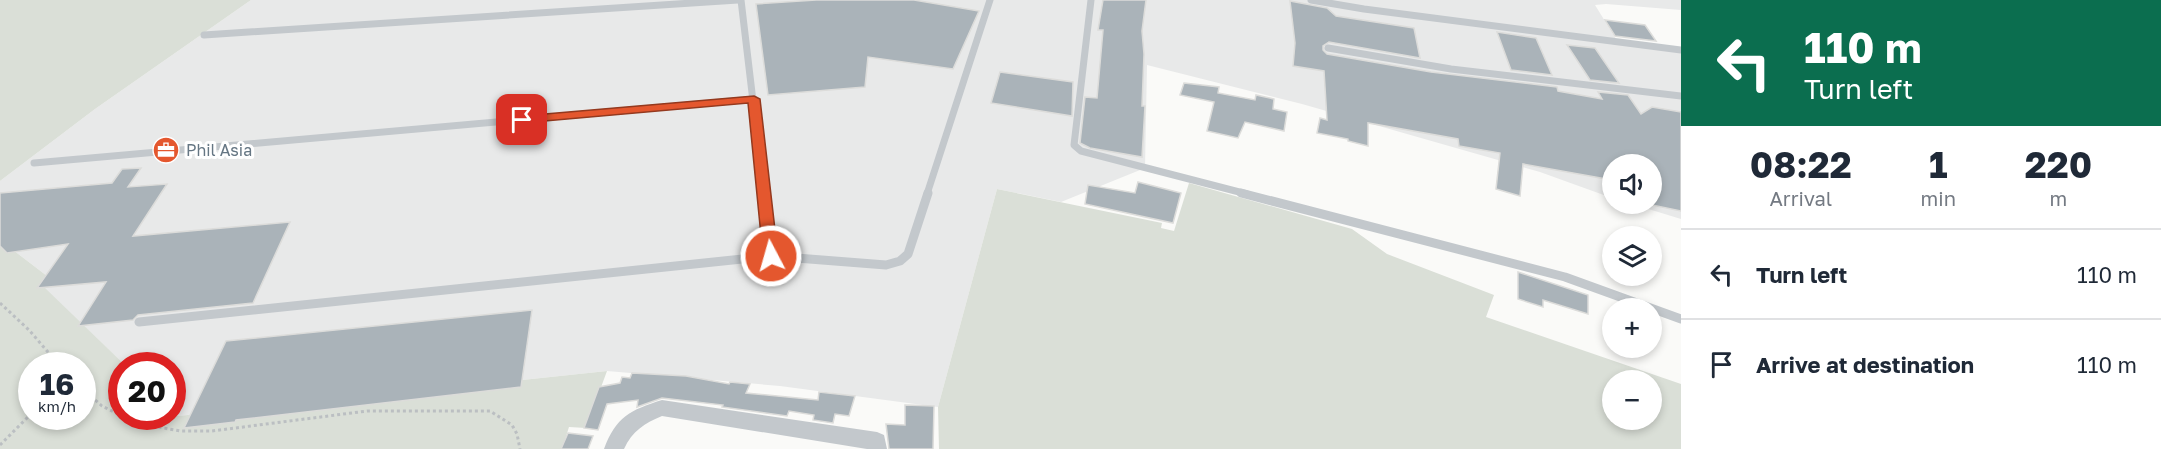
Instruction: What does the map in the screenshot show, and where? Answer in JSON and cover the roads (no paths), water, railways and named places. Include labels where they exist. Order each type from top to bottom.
[{"type":"street","points":[[614,449],[618,436],[634,418],[662,408],[877,441],[877,449]]},
{"type":"lane","points":[[204,36],[634,4],[740,0],[754,99],[771,256]]},
{"type":"lane","points":[[139,322],[771,256],[886,265],[900,261],[908,254],[990,0]]},
{"type":"lane","points":[[1091,0],[1074,145],[1081,151],[1565,277],[1681,319]]},
{"type":"lane","points":[[1311,0],[1364,9],[1681,50]]},
{"type":"lane","points":[[1328,48],[1451,69],[1681,96]]},
{"type":"lane","points":[[33,163],[754,99]]},
{"type":"place","name":"Phil Asia","points":[[166,150]]}]
